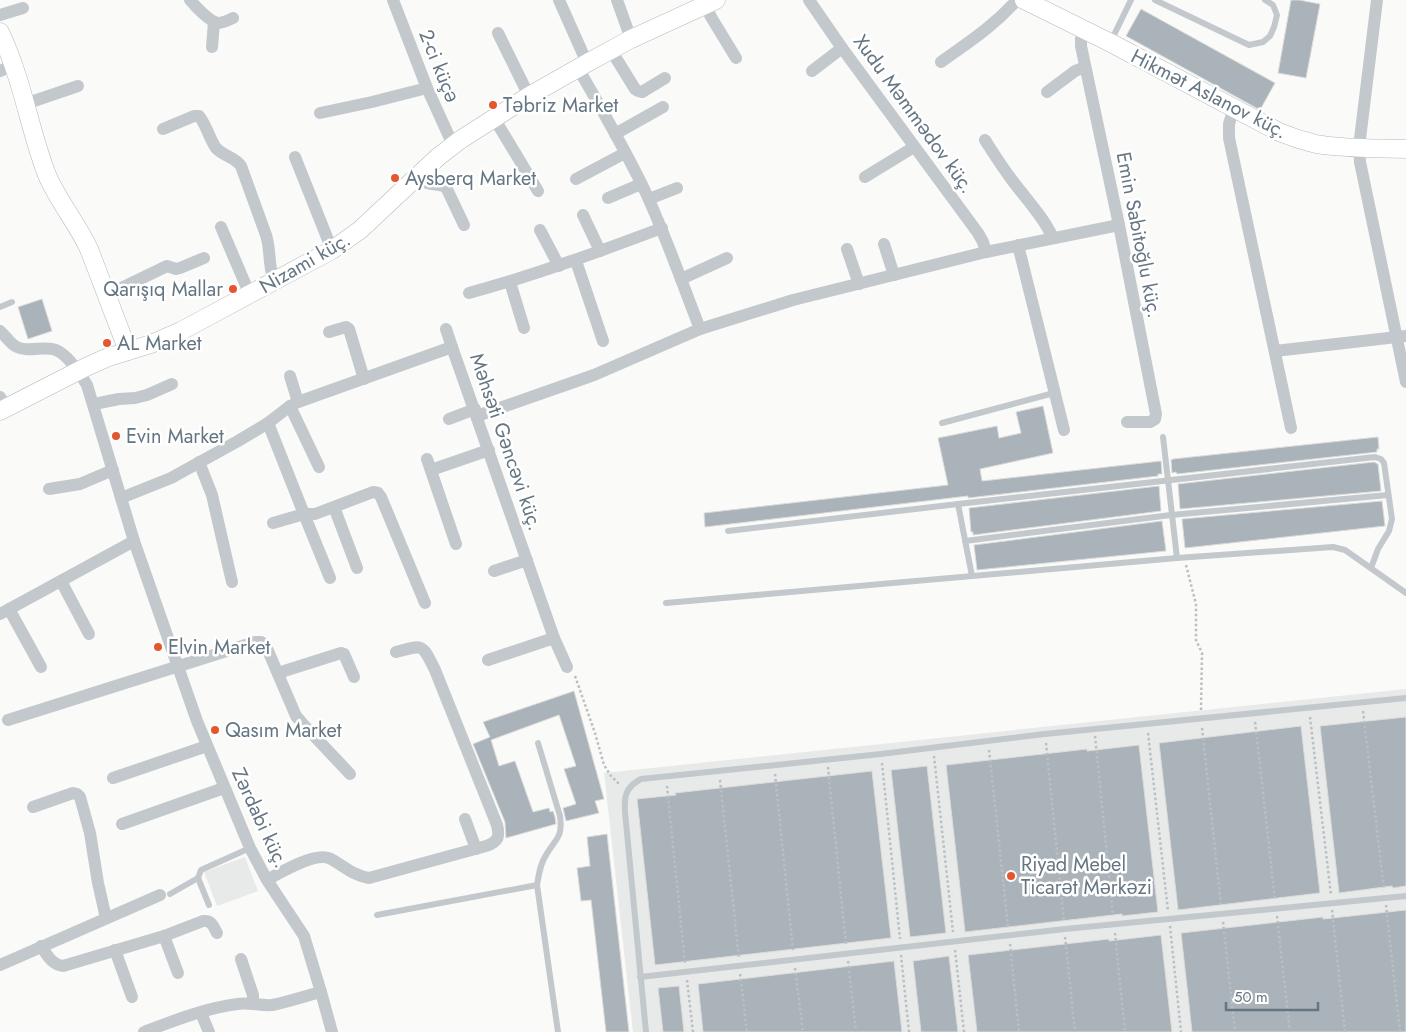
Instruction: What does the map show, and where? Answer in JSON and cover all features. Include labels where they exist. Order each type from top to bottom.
[{"type":"street","points":[[190,0],[196,8],[214,22],[220,23],[233,18]]},
{"type":"street","name":"2-ci küçə","points":[[393,0],[427,88],[453,145]]},
{"type":"street","points":[[559,0],[582,65],[662,228],[700,329]]},
{"type":"street","points":[[617,0],[631,39]]},
{"type":"street","name":"Xudu Məmmədov küç.","points":[[809,0],[978,233],[986,252]]},
{"type":"street","points":[[941,62],[989,28],[1017,0]]},
{"type":"street","name":"Hikmət Aslanov küç.","points":[[1024,0],[1110,42],[1279,132],[1317,144],[1406,150]]},
{"type":"street","points":[[1377,0],[1359,147],[1362,173],[1401,336],[1406,382]]},
{"type":"street","points":[[708,2],[736,58]]},
{"type":"street","name":"Nizami küç.","points":[[2,406],[77,370],[106,358],[151,344],[181,331],[332,250],[360,230],[453,145],[529,96],[582,65],[708,2]]},
{"type":"street","points":[[0,15],[23,8]]},
{"type":"street","points":[[212,47],[214,22]]},
{"type":"street","name":"Emin Sabitoğlu küç.","points":[[1084,30],[1081,46],[1156,414],[1155,419],[1150,422],[1127,422]]},
{"type":"street","points":[[0,32],[7,68],[25,104],[41,157],[51,182],[82,235],[128,351]]},
{"type":"street","points":[[498,33],[529,96]]},
{"type":"street","points":[[812,71],[842,48]]},
{"type":"street","points":[[611,50],[638,91],[642,92],[665,78]]},
{"type":"street","points":[[1047,92],[1085,67]]},
{"type":"street","points":[[25,104],[78,86]]},
{"type":"street","points":[[320,113],[427,88]]},
{"type":"street","points":[[615,134],[663,107]]},
{"type":"street","points":[[1234,108],[1229,124],[1229,138],[1291,428]]},
{"type":"street","points":[[163,129],[194,116],[199,116],[204,122],[217,149],[238,162],[241,166],[269,243],[270,270],[274,282]]},
{"type":"street","points":[[494,118],[538,191]]},
{"type":"street","points":[[985,140],[1011,179],[1040,215],[1053,238]]},
{"type":"street","points":[[866,177],[914,147]]},
{"type":"street","points":[[576,178],[625,153]]},
{"type":"street","points":[[295,157],[332,250]]},
{"type":"street","points":[[418,176],[426,183],[446,187],[464,226]]},
{"type":"street","points":[[608,198],[641,184]]},
{"type":"street","points":[[648,199],[677,188]]},
{"type":"street","points":[[583,215],[600,252]]},
{"type":"street","points":[[449,419],[476,413],[594,375],[700,329],[793,300],[986,252],[1119,225]]},
{"type":"street","points":[[221,227],[250,295]]},
{"type":"street","points":[[469,293],[559,266],[662,228]]},
{"type":"street","points":[[540,230],[559,266]]},
{"type":"street","points":[[884,244],[894,275]]},
{"type":"street","points":[[1018,245],[1064,430]]},
{"type":"street","points":[[847,249],[859,284]]},
{"type":"street","points":[[107,294],[167,266],[176,269],[204,258]]},
{"type":"street","points":[[681,279],[727,258]]},
{"type":"street","points":[[576,260],[603,341]]},
{"type":"street","points":[[510,282],[524,328]]},
{"type":"street","points":[[329,332],[346,327],[349,329],[364,379]]},
{"type":"street","points":[[446,329],[452,347]]},
{"type":"street","name":"Zərdabi küç.","points":[[0,331],[17,347],[23,349],[56,350],[77,370],[87,385],[134,541],[177,667],[207,746],[250,848],[267,880],[304,936],[332,1032]]},
{"type":"street","points":[[1275,351],[1401,336]]},
{"type":"street","name":"Məhsəti Gəncəvi küç.","points":[[121,498],[155,485],[200,462],[268,423],[294,404],[452,347],[554,638],[567,667]]},
{"type":"street","points":[[290,376],[294,404],[319,467]]},
{"type":"street","points":[[94,404],[147,395],[172,384]]},
{"type":"street","points":[[268,423],[330,578]]},
{"type":"street","points":[[456,544],[429,464],[489,450]]},
{"type":"street","points":[[200,462],[212,495],[232,582]]},
{"type":"street","points":[[49,489],[80,484],[113,470]]},
{"type":"street","points":[[273,523],[304,514],[315,514],[373,492],[378,493],[425,603]]},
{"type":"street","points":[[334,507],[357,568]]},
{"type":"street","points":[[41,667],[5,612],[134,541]]},
{"type":"street","points":[[494,571],[527,560]]},
{"type":"street","points":[[61,581],[89,634]]},
{"type":"street","points":[[488,660],[554,638]]},
{"type":"street","points":[[8,720],[255,642],[261,642],[266,646],[296,716],[350,774]]},
{"type":"street","points":[[267,880],[288,868],[319,856],[326,856],[352,873],[369,878],[476,849],[494,843],[498,838],[497,825],[427,654],[416,646],[396,652]]},
{"type":"street","points":[[278,673],[340,653],[346,657],[354,677]]},
{"type":"street","points":[[113,778],[207,746]]},
{"type":"street","points":[[122,824],[224,788]]},
{"type":"street","points":[[33,807],[73,793],[80,797],[90,832],[106,918]]},
{"type":"street","points":[[465,819],[476,849]]},
{"type":"street","points":[[0,964],[165,894]]},
{"type":"street","points":[[41,946],[52,961],[60,966],[164,936],[203,921],[212,923],[217,933]]},
{"type":"street","points":[[164,936],[178,973]]},
{"type":"street","points":[[115,950],[132,997]]},
{"type":"street","points":[[241,959],[253,995],[253,1003]]},
{"type":"street","points":[[144,1032],[177,1020],[238,1004],[273,1004],[321,992]]},
{"type":"street","points":[[201,1013],[209,1032]]},
{"type":"lane","points":[[1110,42],[1131,0]]},
{"type":"lane","points":[[1154,0],[1249,45],[1263,42],[1270,36],[1274,27],[1277,15],[1273,4],[1265,0]]},
{"type":"lane","points":[[0,307],[12,302]]},
{"type":"lane","points":[[942,424],[1054,393]]},
{"type":"lane","points":[[1163,437],[1177,558]]},
{"type":"lane","points":[[728,532],[1375,457],[1381,459],[1384,463],[1392,519],[1389,531],[1378,549],[1371,568]]},
{"type":"lane","points":[[965,541],[1171,515],[1388,495]]},
{"type":"lane","points":[[958,504],[972,576]]},
{"type":"lane","points":[[666,603],[1177,558],[1333,547],[1345,550],[1406,593]]},
{"type":"lane","points":[[646,1032],[624,812],[624,800],[628,790],[641,779],[828,760],[1045,734],[1406,698]]},
{"type":"lane","points":[[538,743],[560,816],[561,831],[545,855],[540,868],[538,885],[558,1032]]},
{"type":"lane","points":[[209,905],[198,878],[201,870],[250,848]]},
{"type":"lane","points":[[165,894],[198,878]]},
{"type":"lane","points":[[378,916],[538,885]]},
{"type":"lane","points":[[640,978],[1064,929],[1406,896]]},
{"type":"path","points":[[1177,558],[1186,566],[1196,604],[1196,640],[1202,653],[1201,718],[1235,1032]]},
{"type":"path","points":[[567,667],[575,675],[604,765],[611,776],[628,790]]},
{"type":"path","points":[[1362,702],[1400,1032]]},
{"type":"path","points":[[1309,708],[1345,1032]]},
{"type":"path","points":[[1254,713],[1290,1032]]},
{"type":"path","points":[[1148,724],[1181,1032]]},
{"type":"path","points":[[1094,730],[1125,1032]]},
{"type":"path","points":[[1045,734],[1075,1032]]},
{"type":"path","points":[[988,741],[1019,1032]]},
{"type":"path","points":[[933,747],[964,1032]]},
{"type":"path","points":[[881,754],[909,1032]]},
{"type":"path","points":[[828,760],[856,1032]]},
{"type":"path","points":[[774,766],[803,1032]]},
{"type":"path","points":[[719,771],[747,1032]]},
{"type":"path","points":[[666,777],[692,1032]]},
{"type":"shaded area","name":"Riyad Mebel Ticarət Mərkəzi","points":[[1406,689],[1406,1032],[633,1032],[604,773]]},
{"type":"shaded area","points":[[245,857],[258,891],[217,906],[204,872]]},
{"type":"building","points":[[1291,0],[1320,4],[1306,78],[1278,73]]},
{"type":"building","points":[[1141,9],[1275,83],[1260,110],[1126,36]]},
{"type":"building","points":[[42,299],[52,331],[28,339],[18,307]]},
{"type":"building","points":[[1043,406],[1053,453],[980,469],[982,481],[1161,461],[1162,474],[1158,474],[1158,476],[705,527],[704,513],[948,485],[938,438],[997,426],[999,438],[1021,433],[1016,412]]},
{"type":"building","points":[[1378,437],[1379,449],[1377,449],[1377,452],[1177,474],[1176,472],[1172,473],[1171,460],[1173,459]]},
{"type":"building","points":[[1374,462],[1378,464],[1381,491],[1180,509],[1178,484]]},
{"type":"building","points":[[1159,486],[1161,511],[973,535],[973,532],[971,532],[969,508]]},
{"type":"building","points":[[1382,501],[1385,526],[1185,548],[1182,519]]},
{"type":"building","points":[[1162,521],[1166,551],[977,570],[974,545]]},
{"type":"building","points":[[574,691],[604,799],[595,801],[599,813],[566,821],[563,808],[576,804],[564,769],[576,766],[559,715],[491,740],[499,766],[515,761],[533,812],[549,808],[550,812],[553,811],[555,817],[556,824],[506,838],[505,822],[473,744],[490,737],[483,722]]},
{"type":"building","points":[[1406,717],[1406,886],[1339,893],[1320,726]]},
{"type":"building","points":[[1301,726],[1320,893],[1178,910],[1159,743]]},
{"type":"building","points":[[1139,745],[1158,912],[1122,916],[1122,914],[965,932],[946,765]]},
{"type":"building","points":[[927,766],[946,933],[910,937],[891,770]]},
{"type":"building","points":[[872,771],[891,938],[655,965],[637,799]]},
{"type":"building","points":[[607,834],[629,1032],[606,1032],[591,900],[581,901],[577,868],[590,866],[587,837]]},
{"type":"building","points":[[1406,910],[1406,1032],[1192,1032],[1181,933]]},
{"type":"building","points":[[1161,935],[1172,1032],[977,1032],[968,955]]},
{"type":"building","points":[[949,956],[958,1032],[921,1032],[913,961]]},
{"type":"building","points":[[894,961],[902,1032],[703,1032],[698,984]]},
{"type":"building","points":[[679,986],[684,1032],[663,1032],[658,988]]},
{"type":"place","name":"Təbriz Market","points":[[493,105]]},
{"type":"place","name":"Aysberq Market","points":[[395,178]]},
{"type":"place","name":"Qarışıq Mallar","points":[[233,289]]},
{"type":"place","name":"AL Market","points":[[107,343]]},
{"type":"place","name":"Evin Market","points":[[116,436]]},
{"type":"place","name":"Elvin Market","points":[[158,647]]},
{"type":"place","name":"Qasım Market","points":[[215,730]]},
{"type":"place","name":"Riyad Mebel Ticarət Mərkəzi","points":[[1011,876]]}]
